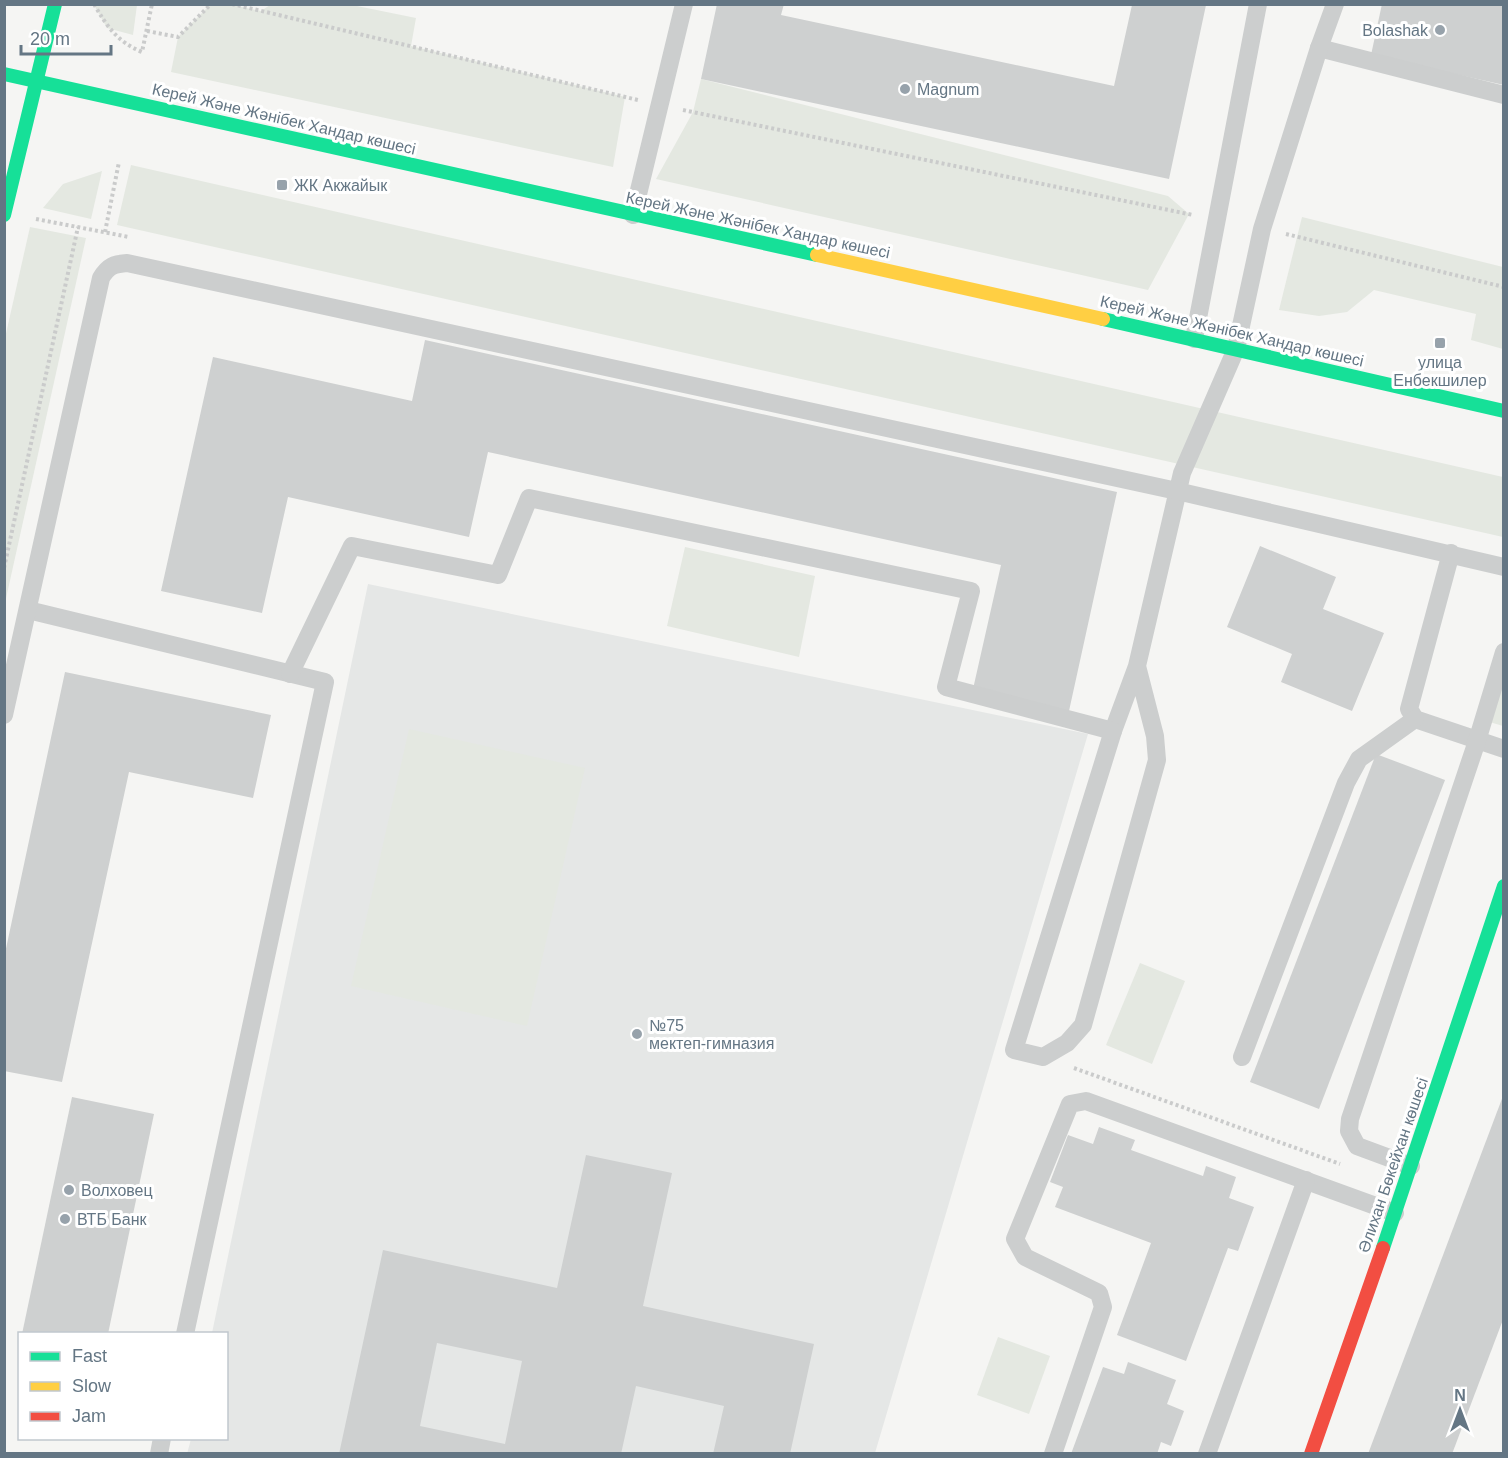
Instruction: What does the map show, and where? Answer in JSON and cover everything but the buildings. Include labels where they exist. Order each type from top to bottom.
[{"type":"main road","points":[[4,215],[55,4]]},
{"type":"main road","name":"Керей Және Жәнібек Хандар көшесі","points":[[4,74],[1236,348],[1503,411]]},
{"type":"main road","name":"Әлихан Бөкейхан көшесі","points":[[1311,1454],[1411,1167],[1503,886]]},
{"type":"lane","points":[[633,215],[684,4]]},
{"type":"lane","points":[[1194,339],[1258,4]]},
{"type":"lane","points":[[1137,666],[1155,736],[1156,760],[1083,1025],[1067,1043],[1043,1057],[1014,1050],[1113,730],[1137,666],[1182,473],[1236,348],[1262,229],[1318,48],[1335,4]]},
{"type":"lane","points":[[1318,48],[1503,95]]},
{"type":"lane","points":[[4,715],[101,278],[107,267],[116,264],[127,263],[1177,491],[1451,552],[1503,567]]},
{"type":"lane","points":[[290,674],[352,546],[498,575],[529,498],[971,591],[946,687],[1113,730]]},
{"type":"lane","points":[[1451,552],[1409,709],[1415,719],[1503,749]]},
{"type":"lane","points":[[28,610],[325,682],[184,1332]]},
{"type":"lane","points":[[1411,1167],[1357,1146],[1349,1131],[1350,1119],[1477,741],[1503,652]]},
{"type":"lane","points":[[1242,1057],[1346,783],[1359,759],[1415,719]]},
{"type":"lane","points":[[1053,1454],[1104,1307],[1099,1293],[1025,1257],[1015,1239],[1070,1104],[1086,1101],[1395,1213]]},
{"type":"lane","points":[[1207,1454],[1306,1180]]},
{"type":"path","points":[[94,4],[107,28],[118,39],[142,52],[152,4]]},
{"type":"path","points":[[147,31],[178,37],[211,4]]},
{"type":"path","points":[[232,4],[659,105],[1217,220]]},
{"type":"path","points":[[33,218],[105,232],[119,162]]},
{"type":"path","points":[[4,568],[78,227]]},
{"type":"path","points":[[1262,229],[1503,287]]},
{"type":"path","points":[[1043,1057],[1347,1167]]},
{"type":"shaded area","points":[[211,4],[232,5],[261,11],[270,5],[352,5],[416,18],[411,46],[625,97],[613,167],[171,72],[178,37]]},
{"type":"shaded area","points":[[94,5],[137,5],[133,35],[107,28]]},
{"type":"shaded area","points":[[701,79],[1168,196],[1189,214],[1148,290],[656,179],[693,112]]},
{"type":"shaded area","points":[[131,165],[1503,477],[1503,537],[117,225]]},
{"type":"shaded area","points":[[102,171],[91,219],[43,208],[63,184]]},
{"type":"shaded area","points":[[1302,217],[1503,267],[1503,349],[1471,340],[1476,314],[1374,290],[1347,312],[1319,316],[1279,310]]},
{"type":"shaded area","points":[[30,227],[86,238],[5,603],[5,338]]},
{"type":"shaded area","points":[[685,547],[815,576],[799,657],[667,626]]},
{"type":"shaded area","name":"№75 мектеп-гимназия","points":[[368,584],[1088,734],[875,1453],[187,1454],[191,1440],[228,1440],[228,1332],[212,1332]]},
{"type":"shaded area","points":[[1503,652],[1503,726],[1483,720]]},
{"type":"shaded area","points":[[409,729],[585,768],[527,1026],[351,986]]},
{"type":"shaded area","points":[[1140,963],[1185,981],[1152,1064],[1106,1045]]},
{"type":"shaded area","points":[[998,1337],[1050,1356],[1029,1414],[977,1395]]},
{"type":"traffic: fast","points":[[4,215],[55,4]]},
{"type":"traffic: fast","points":[[4,74],[817,255]]},
{"type":"traffic: fast","points":[[1103,319],[1504,411]]},
{"type":"traffic: fast","points":[[1383,1248],[1504,886]]},
{"type":"traffic: slow","points":[[817,255],[1103,319]]},
{"type":"traffic: jam","points":[[1311,1454],[1383,1248]]},
{"type":"place","name":"Bolashak","points":[[1440,30]]},
{"type":"place","name":"Magnum","points":[[905,89]]},
{"type":"place","name":"ЖК Акжайык","points":[[282,185]]},
{"type":"place","name":"улица Енбекшилер","points":[[1440,343]]},
{"type":"place","name":"№75 мектеп-гимназия","points":[[637,1034]]},
{"type":"place","name":"Волховец","points":[[69,1190]]},
{"type":"place","name":"ВТБ Банк","points":[[65,1219]]}]
